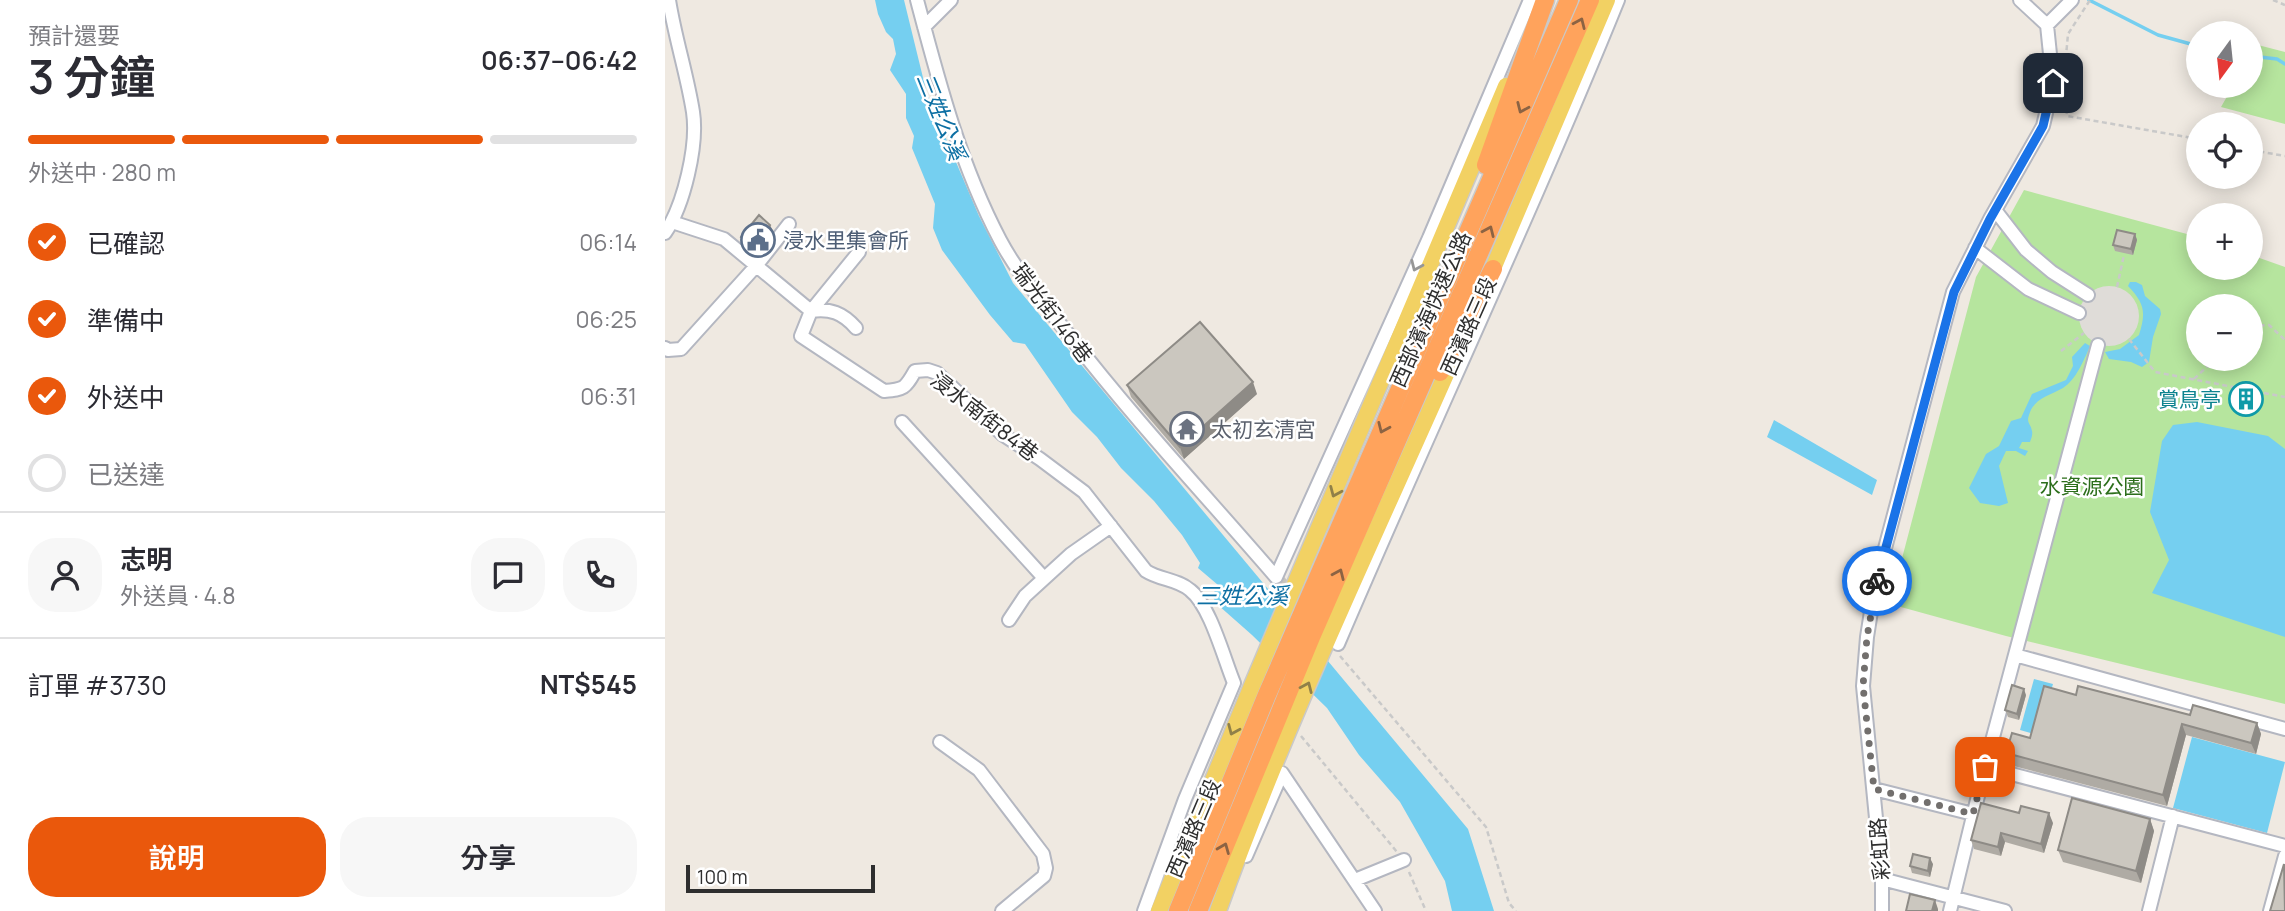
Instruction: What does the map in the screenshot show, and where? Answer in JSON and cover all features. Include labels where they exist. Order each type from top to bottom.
[{"type":"highway","points":[[1430,320],[1544,0]]},
{"type":"highway","name":"西部濱海快速公路","points":[[1178,911],[1298,622],[1569,0]]},
{"type":"highway","name":"西部濱海快速公路","points":[[1198,911],[1285,699],[1324,643],[1363,521],[1590,0]]},
{"type":"highway","points":[[1363,521],[1493,269]]},
{"type":"main road","name":"西濱路三段","points":[[1159,911],[1544,0]]},
{"type":"main road","name":"西濱路三段","points":[[1324,643],[1493,269],[1607,0]]},
{"type":"main road","points":[[1221,911],[1251,820],[1324,643]]},
{"type":"street","name":"瑞光街146巷","points":[[917,0],[946,110],[1001,243],[1091,364],[1276,577],[1412,275],[1530,0]]},
{"type":"street","points":[[924,27],[951,0]]},
{"type":"street","name":"西濱路三段","points":[[1324,643],[1391,520],[1514,246],[1618,0]]},
{"type":"street","points":[[2020,0],[2047,25],[2072,0]]},
{"type":"street","points":[[668,11],[693,114],[692,149],[683,188],[669,227],[724,239],[811,311],[826,308],[846,316],[856,328]]},
{"type":"street","name":"彩虹路","points":[[1882,911],[1882,879],[1863,686],[1875,586],[1954,292],[1995,210],[2043,126],[2053,83],[2047,25]]},
{"type":"street","points":[[1995,210],[2026,250],[2052,272],[2088,295]]},
{"type":"street","points":[[665,348],[681,349],[756,267],[789,225]]},
{"type":"street","points":[[1975,248],[2028,289],[2079,313]]},
{"type":"street","points":[[811,311],[859,252]]},
{"type":"street","name":"浸水南街84巷","points":[[811,311],[801,336],[884,391],[899,390],[907,386],[915,371],[928,370],[937,373],[1002,434],[1084,492],[1146,571],[1191,590],[1204,605],[1234,683]]},
{"type":"street","points":[[1950,911],[1985,767],[2098,345]]},
{"type":"street","points":[[902,422],[1044,578]]},
{"type":"street","points":[[1009,620],[1025,596],[1044,578],[1071,554],[1111,526]]},
{"type":"street","points":[[2015,655],[2285,729]]},
{"type":"street","name":"西濱路三段","points":[[1144,911],[1185,799],[1234,683]]},
{"type":"street","points":[[940,742],[979,770],[1043,854],[1046,868],[1044,876],[1002,911]]},
{"type":"street","points":[[1985,767],[2285,846]]},
{"type":"street","points":[[1221,911],[1282,773],[1375,911]]},
{"type":"street","points":[[1874,789],[1973,814]]},
{"type":"street","points":[[2150,911],[2173,816]]},
{"type":"street","points":[[2270,911],[2285,856]]},
{"type":"street","points":[[1355,880],[1404,860]]},
{"type":"street","points":[[1882,879],[2005,911]]},
{"type":"path","points":[[2065,75],[2068,34],[2090,0]]},
{"type":"path","points":[[2273,0],[2285,5]]},
{"type":"path","points":[[2065,89],[2067,116],[2186,137]]},
{"type":"path","points":[[2263,151],[2285,156]]},
{"type":"path","points":[[2117,287],[2124,255]]},
{"type":"path","points":[[2263,325],[2269,325],[2285,340]]},
{"type":"path","points":[[2061,351],[2084,333]]},
{"type":"path","points":[[2129,339],[2155,372],[2285,397]]},
{"type":"path","points":[[2194,380],[2203,371]]},
{"type":"path","points":[[1324,643],[1337,653],[1486,827],[1509,903],[1516,911]]},
{"type":"path","points":[[1292,726],[1404,860],[1426,911]]},
{"type":"green space","points":[[2263,46],[2285,52],[2285,124],[2263,118],[2263,112],[2240,112],[2221,107],[2226,98],[2263,98]]},
{"type":"green space","name":"水資源公園","points":[[2024,190],[2186,234],[2186,280],[2263,280],[2263,259],[2285,267],[2285,704],[2006,636],[1890,604],[1976,277]]},
{"type":"shaded area","points":[[2109,286],[2126,291],[2134,299],[2139,316],[2134,333],[2126,341],[2109,346],[2092,341],[2084,333],[2079,316],[2084,299],[2092,291]]},
{"type":"water","name":"三姓公溪","points":[[875,0],[904,0],[927,94],[979,216],[1013,283],[1468,829],[1494,911],[1452,911],[1445,881],[1400,802],[1359,755],[1327,708],[1218,605],[1212,596],[1218,585],[1198,568],[1200,563],[1182,535],[1072,412],[1025,344],[1013,342],[990,315],[942,250],[933,228],[935,204],[912,148],[914,136],[906,118],[906,94],[890,70],[896,54],[893,39],[886,32]]},
{"type":"water","points":[[2130,282],[2142,285],[2145,296],[2160,309],[2161,314],[2153,337],[2149,362],[2142,367],[2131,362],[2109,359],[2105,352],[2120,349],[2139,335],[2143,309],[2128,286]]},
{"type":"water","points":[[2085,343],[2090,346],[2072,380],[2038,401],[2031,409],[2028,420],[2032,431],[2030,442],[2022,442],[2019,448],[2028,451],[2025,456],[2016,451],[2006,451],[1999,466],[2008,503],[1999,506],[1980,503],[1969,488],[1986,454],[1999,446],[2011,421],[2021,418],[2032,394],[2066,380],[2073,366],[2072,357]]},
{"type":"water","points":[[1774,420],[1877,480],[1872,495],[1767,437]]},
{"type":"water","points":[[2197,422],[2268,436],[2285,449],[2285,637],[2152,593],[2169,560],[2150,512],[2162,441],[2173,425]]},
{"type":"water","points":[[2034,679],[2053,684],[2038,735],[2020,730]]},
{"type":"water","points":[[2192,737],[2285,762],[2267,833],[2173,808]]},
{"type":"building","points":[[759,215],[770,225],[753,247],[741,237]]},
{"type":"building","points":[[2117,230],[2135,234],[2131,249],[2113,245]]},
{"type":"building","name":"太初玄清宮","points":[[1200,322],[1253,382],[1180,447],[1127,385]]},
{"type":"building","points":[[2012,685],[2024,689],[2017,714],[2005,710]]},
{"type":"building","points":[[2044,686],[2076,695],[2078,686],[2190,715],[2193,705],[2257,723],[2251,743],[2182,724],[2163,795],[2006,753],[2012,733],[2030,738]]},
{"type":"building","points":[[2072,798],[2150,819],[2136,871],[2058,850]]},
{"type":"building","points":[[1981,803],[2019,813],[2021,806],[2049,813],[2041,844],[2001,833],[1998,847],[1971,840]]},
{"type":"building","points":[[1913,854],[1930,858],[1928,871],[1910,866]]},
{"type":"building","points":[[2284,864],[2285,911],[2270,911]]},
{"type":"building","points":[[1910,894],[1935,900],[1932,911],[1906,911]]},
{"type":"waterway","points":[[2089,0],[2158,35],[2186,43]]},
{"type":"waterway","points":[[2263,57],[2277,59],[2285,64]]},
{"type":"tunnel","points":[[1276,577],[1309,613]]},
{"type":"way so far","points":[[1877,581],[1867,637],[1863,686],[1874,789],[1973,814],[1985,767]]},
{"type":"place","name":"浸水里集會所","points":[[758,240]]},
{"type":"place","name":"賞鳥亭","points":[[2246,399]]},
{"type":"place","name":"太初玄清宮","points":[[1187,429]]},
{"type":"route","points":[[1877,581],[1954,292],[1990,219],[2043,126],[2053,83]]}]
